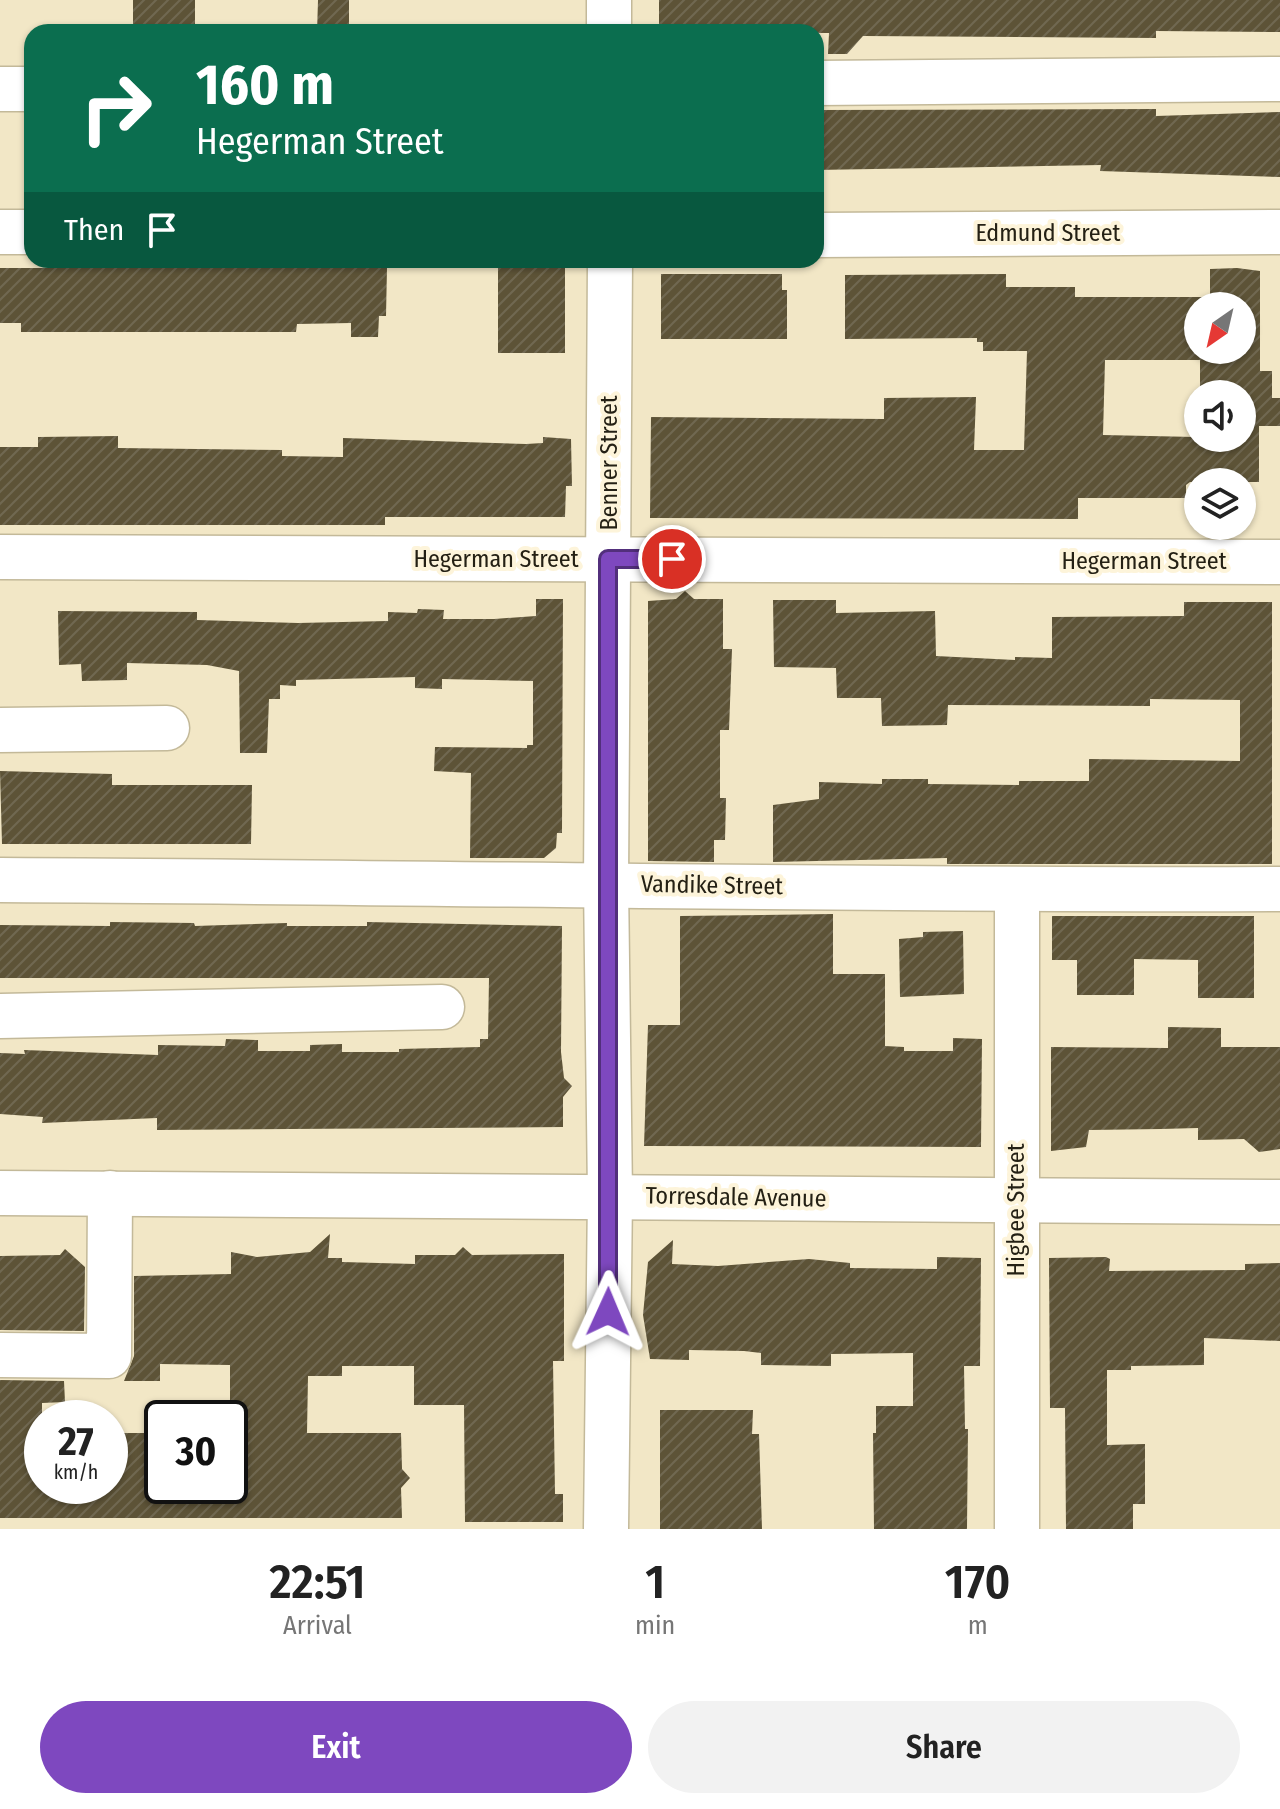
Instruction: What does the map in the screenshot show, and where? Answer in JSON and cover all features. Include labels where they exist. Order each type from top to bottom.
[{"type":"street","points":[[609,0],[609,24]]},
{"type":"street","points":[[824,83],[1280,79]]},
{"type":"street","points":[[0,89],[24,89]]},
{"type":"street","points":[[0,232],[24,232]]},
{"type":"street","name":"Edmund Street","points":[[824,235],[1280,232]]},
{"type":"street","name":"Benner Street","points":[[606,1529],[610,1195],[606,883],[610,268]]},
{"type":"street","name":"Hegerman Street","points":[[0,557],[1280,562]]},
{"type":"street","points":[[0,730],[167,728]]},
{"type":"street","name":"Vandike Street","points":[[0,880],[606,883],[1017,890],[1280,889]]},
{"type":"street","name":"Higbee Street","points":[[1017,890],[1017,1529]]},
{"type":"street","points":[[0,1016],[442,1007]]},
{"type":"street","name":"Torresdale Avenue","points":[[0,1193],[1280,1202]]},
{"type":"street","points":[[0,1355],[109,1356],[110,1193]]},
{"type":"building","points":[[133,0],[195,0],[195,24],[133,24]]},
{"type":"building","points":[[318,0],[349,0],[349,24],[317,24]]},
{"type":"building","points":[[659,0],[1280,0],[1280,32],[1156,31],[1156,38],[863,36],[847,54],[828,54],[829,33],[824,33],[824,24],[659,24]]},
{"type":"building","points":[[1156,109],[1156,116],[1280,112],[1280,177],[1100,171],[1101,165],[824,170],[824,110]]},
{"type":"building","points":[[0,268],[387,268],[386,316],[379,316],[378,337],[351,337],[351,323],[297,324],[296,332],[21,332],[21,323],[0,323]]},
{"type":"building","points":[[498,268],[565,268],[565,353],[498,353]]},
{"type":"building","points":[[1210,269],[1260,271],[1260,371],[1272,371],[1272,398],[1280,398],[1280,426],[1259,426],[1259,482],[1256,482],[1256,468],[1184,468],[1184,498],[1078,498],[1078,519],[650,518],[651,417],[884,419],[884,398],[976,397],[974,450],[1024,450],[1027,351],[983,351],[983,342],[977,342],[977,338],[845,339],[845,275],[1006,274],[1006,287],[1075,287],[1075,297],[1184,297],[1184,360],[1105,360],[1103,435],[1184,437],[1184,452],[1256,452],[1256,380],[1200,380],[1200,364],[1256,364],[1256,292],[1210,292]]},
{"type":"building","points":[[661,274],[782,274],[782,290],[787,290],[787,339],[661,339]]},
{"type":"building","points":[[118,436],[118,448],[282,450],[282,456],[343,457],[343,438],[526,444],[543,443],[543,437],[571,439],[572,486],[566,486],[565,517],[385,517],[385,525],[0,525],[0,447],[38,447],[38,437]]},
{"type":"building","points":[[685,591],[694,599],[723,599],[723,649],[732,649],[729,730],[720,730],[720,798],[726,798],[725,840],[714,840],[714,862],[648,861],[648,601],[676,599]]},
{"type":"building","points":[[536,599],[563,599],[562,833],[557,833],[556,848],[544,858],[470,858],[471,773],[434,771],[435,747],[527,748],[527,745],[533,745],[533,681],[442,679],[442,689],[415,688],[415,677],[296,680],[296,686],[280,685],[280,699],[269,699],[267,753],[240,753],[239,671],[207,665],[127,663],[127,680],[82,681],[81,664],[59,665],[58,611],[197,612],[197,620],[298,623],[388,621],[388,612],[417,613],[418,609],[444,610],[443,619],[494,619],[536,616]]},
{"type":"building","points":[[773,600],[836,600],[836,613],[935,611],[936,656],[1015,660],[1015,657],[1052,658],[1052,617],[1184,616],[1184,602],[1272,602],[1272,864],[947,864],[947,858],[773,862],[773,805],[819,799],[819,782],[882,784],[882,779],[928,779],[928,784],[1019,785],[1019,781],[1089,781],[1089,759],[1240,761],[1240,700],[1150,699],[1150,706],[948,705],[947,725],[882,726],[881,698],[837,698],[836,668],[774,667]]},
{"type":"building","points":[[0,771],[112,774],[112,785],[252,785],[251,844],[2,844]]},
{"type":"building","points":[[833,914],[833,974],[885,974],[885,1046],[904,1047],[904,1051],[953,1051],[953,1038],[982,1039],[981,1147],[644,1146],[648,1025],[680,1025],[680,916]]},
{"type":"building","points":[[1052,916],[1254,916],[1254,998],[1198,998],[1198,960],[1134,959],[1134,995],[1077,995],[1077,960],[1052,960]]},
{"type":"building","points":[[110,922],[194,923],[195,926],[287,923],[287,926],[367,926],[367,922],[562,926],[561,1052],[564,1078],[572,1086],[563,1097],[563,1127],[157,1130],[157,1118],[42,1123],[43,1117],[0,1114],[0,1053],[25,1054],[24,1050],[158,1055],[158,1045],[225,1046],[226,1039],[258,1040],[258,1051],[310,1051],[310,1045],[342,1044],[342,1052],[399,1052],[399,1049],[480,1047],[480,1039],[488,1039],[489,978],[0,978],[0,925],[110,926]]},
{"type":"building","points":[[963,931],[964,994],[900,997],[899,939],[923,937],[923,932]]},
{"type":"building","points":[[1168,1027],[1221,1028],[1221,1047],[1280,1047],[1280,1149],[1259,1152],[1244,1139],[1198,1140],[1198,1128],[1089,1130],[1086,1147],[1051,1151],[1051,1047],[1168,1048]]},
{"type":"building","points":[[330,1234],[328,1258],[342,1258],[342,1262],[415,1264],[415,1255],[455,1255],[463,1247],[472,1255],[564,1254],[564,1361],[553,1361],[555,1494],[563,1494],[563,1522],[465,1522],[464,1405],[414,1405],[414,1366],[342,1366],[342,1376],[308,1376],[307,1433],[401,1433],[402,1469],[410,1478],[401,1488],[402,1518],[0,1518],[0,1380],[64,1381],[65,1400],[24,1400],[24,1504],[128,1504],[128,1433],[144,1433],[144,1504],[248,1504],[248,1400],[230,1400],[230,1365],[160,1364],[160,1381],[124,1381],[134,1356],[134,1276],[231,1274],[231,1252],[257,1257],[310,1252]]},
{"type":"building","points":[[673,1240],[672,1264],[718,1266],[809,1259],[850,1263],[850,1268],[937,1269],[937,1257],[981,1258],[980,1366],[964,1366],[965,1429],[968,1429],[967,1529],[874,1529],[873,1433],[876,1433],[876,1406],[913,1406],[913,1353],[831,1354],[831,1366],[761,1365],[761,1353],[744,1351],[689,1350],[689,1360],[650,1359],[643,1315],[648,1262]]},
{"type":"building","points":[[65,1249],[85,1267],[84,1331],[0,1330],[0,1256],[60,1255]]},
{"type":"building","points":[[1049,1258],[1110,1259],[1109,1271],[1245,1270],[1245,1264],[1280,1263],[1280,1341],[1204,1338],[1204,1365],[1131,1366],[1131,1370],[1107,1370],[1107,1445],[1145,1444],[1145,1504],[1133,1504],[1133,1529],[1066,1529],[1065,1408],[1050,1408]]},
{"type":"building","points":[[660,1410],[753,1410],[752,1434],[759,1434],[762,1529],[660,1529]]},
{"type":"route","points":[[608,1312],[608,559],[672,559]]}]
